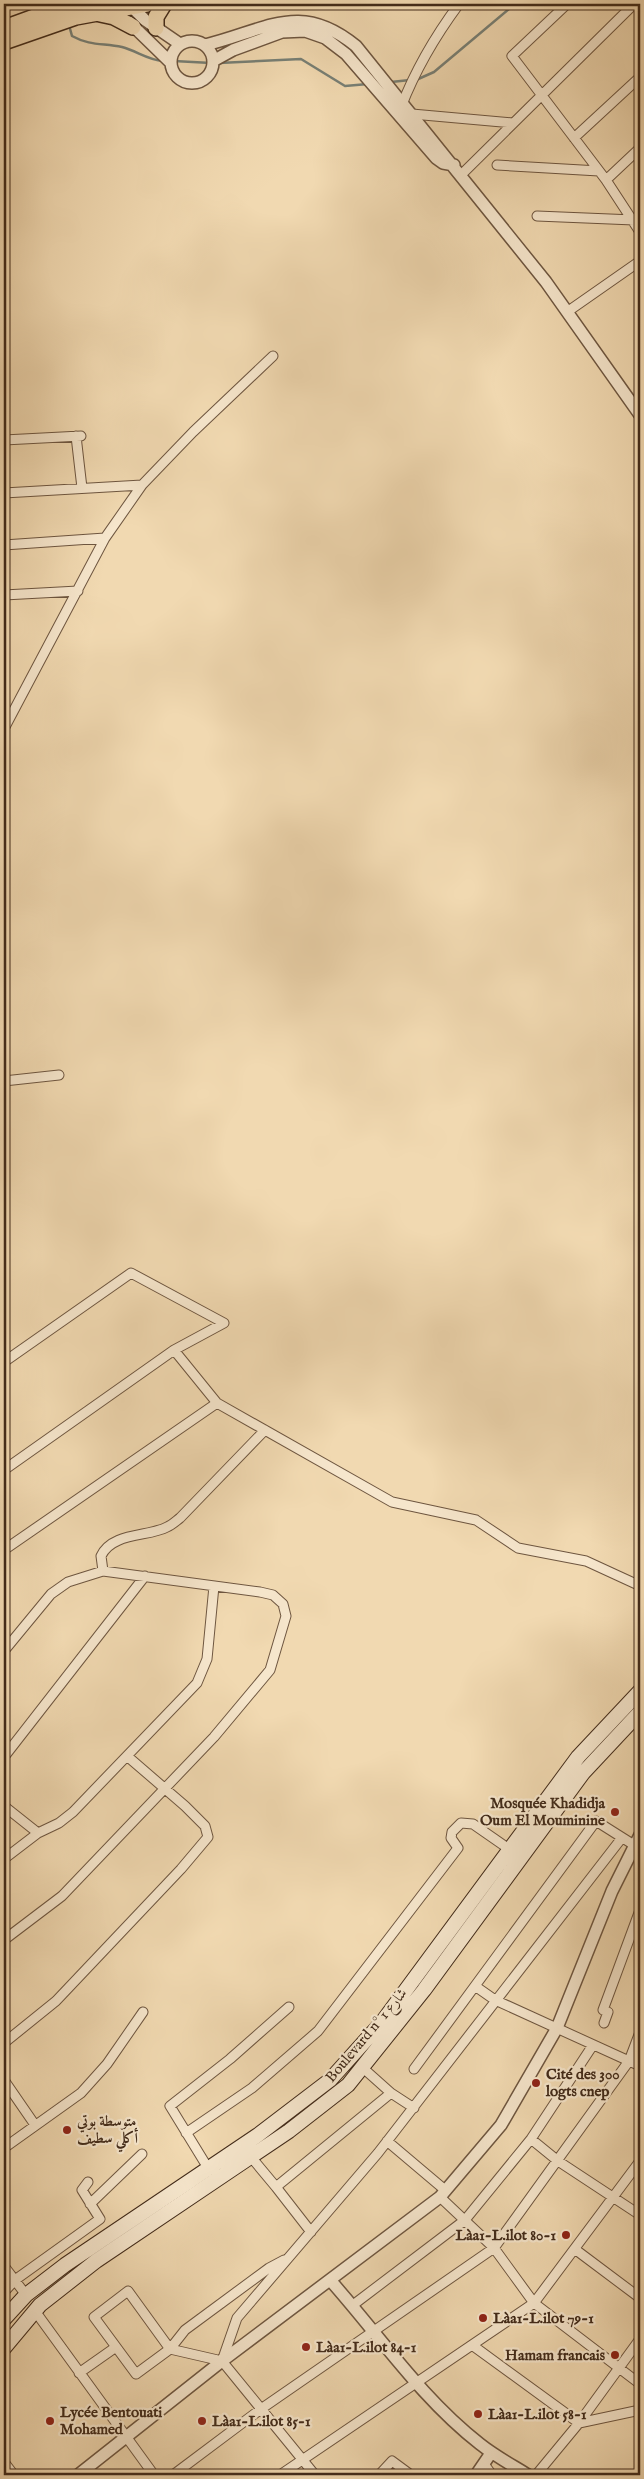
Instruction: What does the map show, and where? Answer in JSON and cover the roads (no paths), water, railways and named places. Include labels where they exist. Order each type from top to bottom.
[{"type":"highway","points":[[4,28],[70,4]]},
{"type":"highway","points":[[156,28],[156,17],[164,4]]},
{"type":"highway","points":[[4,42],[56,22],[130,5]]},
{"type":"highway","points":[[94,13],[114,17],[133,27]]},
{"type":"main road","name":"Boulevard n° شارع 1","points":[[4,2319],[26,2295],[111,2233],[296,2107],[330,2080],[383,2021],[578,1757],[638,1699]]},
{"type":"main road","name":"Boulevard n° شارع 1","points":[[4,2348],[35,2311],[96,2261],[251,2157],[324,2106],[348,2085],[437,1974],[583,1774],[640,1712]]},
{"type":"street","points":[[398,115],[402,103],[443,25],[459,4]]},
{"type":"street","points":[[567,4],[512,56],[606,180],[634,220],[640,232]]},
{"type":"street","points":[[458,170],[513,123],[634,4]]},
{"type":"street","points":[[130,5],[156,28],[180,44]]},
{"type":"street","points":[[130,5],[133,27],[170,62],[176,76],[182,80],[196,82],[209,74],[213,60],[205,45],[193,40],[180,44],[173,52],[170,62]]},
{"type":"street","points":[[205,45],[284,18],[305,17],[316,19],[338,29],[356,46],[458,170],[567,312],[640,415]]},
{"type":"street","points":[[213,60],[240,47],[282,32],[305,31],[316,34],[334,43],[346,54],[436,158],[458,170]]},
{"type":"street","points":[[574,138],[640,77]]},
{"type":"street","points":[[412,114],[513,123]]},
{"type":"street","points":[[606,180],[640,148]]},
{"type":"street","points":[[497,165],[598,171]]},
{"type":"street","points":[[538,216],[634,220]]},
{"type":"street","points":[[567,312],[640,261]]},
{"type":"street","points":[[5,727],[105,538],[142,485],[193,432],[273,356]]},
{"type":"street","points":[[4,440],[78,436],[82,488]]},
{"type":"street","points":[[4,493],[142,485]]},
{"type":"street","points":[[4,545],[105,538]]},
{"type":"street","points":[[4,595],[78,590]]},
{"type":"street","points":[[4,1081],[59,1075]]},
{"type":"street","points":[[4,1362],[131,1273],[224,1323],[174,1350],[4,1470]]},
{"type":"street","points":[[174,1350],[217,1403],[392,1502],[476,1520],[518,1548],[586,1561],[636,1584]]},
{"type":"street","points":[[4,1550],[217,1403]]},
{"type":"street","points":[[103,1571],[101,1556],[108,1547],[139,1534],[166,1528],[180,1518],[266,1430]]},
{"type":"street","points":[[4,1651],[51,1594],[68,1582],[103,1571],[273,1595],[283,1604],[286,1616],[270,1670],[214,1737],[62,1896],[4,1940]]},
{"type":"street","points":[[4,1757],[145,1576]]},
{"type":"street","points":[[4,1859],[38,1833],[59,1823],[73,1812],[189,1691],[203,1672],[208,1659],[214,1586]]},
{"type":"street","points":[[4,2044],[56,2001],[181,1870],[208,1837],[205,1826],[127,1756]]},
{"type":"street","points":[[4,1806],[38,1833]]},
{"type":"street","points":[[414,2069],[596,1821],[634,1845]]},
{"type":"street","points":[[186,2133],[252,2088],[318,2031],[458,1848],[451,1838],[461,1823],[474,1824],[509,1849]]},
{"type":"street","points":[[78,2475],[222,2361],[443,2194],[501,2125],[557,2028],[612,1891],[640,1835]]},
{"type":"street","points":[[222,2361],[237,2318],[414,2108],[621,1838]]},
{"type":"street","points":[[604,2023],[608,2012],[603,2010],[640,1910]]},
{"type":"street","points":[[475,1986],[495,2000],[640,2066]]},
{"type":"street","points":[[208,2168],[170,2106],[230,2059],[289,2007]]},
{"type":"street","points":[[4,2148],[86,2089],[107,2064],[143,2012]]},
{"type":"street","points":[[173,2475],[261,2408],[371,2330],[494,2248],[629,2061],[640,2032]]},
{"type":"street","points":[[353,2305],[464,2220],[531,2139],[593,2045]]},
{"type":"street","points":[[363,2068],[391,2093],[414,2108]]},
{"type":"street","points":[[4,2080],[35,2125]]},
{"type":"street","points":[[276,2187],[391,2093]]},
{"type":"street","points":[[531,2139],[558,2160],[640,2215]]},
{"type":"street","points":[[387,2141],[443,2194],[464,2220],[494,2248],[534,2304],[640,2384]]},
{"type":"street","points":[[90,2204],[142,2154]]},
{"type":"street","points":[[251,2157],[311,2232]]},
{"type":"street","points":[[280,2475],[534,2304],[576,2250],[640,2161]]},
{"type":"street","points":[[88,2182],[82,2190],[111,2233]]},
{"type":"street","points":[[4,2292],[15,2280],[100,2219]]},
{"type":"street","points":[[576,2250],[640,2298]]},
{"type":"street","points":[[290,2257],[269,2268],[229,2296],[185,2330],[170,2349],[136,2374],[94,2317],[128,2290],[170,2349],[222,2361],[315,2475]]},
{"type":"street","points":[[4,2266],[26,2295]]},
{"type":"street","points":[[330,2280],[434,2402],[491,2453],[528,2475]]},
{"type":"street","points":[[35,2311],[154,2475]]},
{"type":"street","points":[[536,2475],[579,2423],[640,2339]]},
{"type":"street","points":[[472,2345],[579,2423],[640,2410]]},
{"type":"street","points":[[80,2373],[116,2347]]},
{"type":"street","points":[[476,2475],[491,2453]]},
{"type":"street","points":[[379,2475],[392,2461],[411,2475]]},
{"type":"street","points":[[4,2462],[14,2475]]},
{"type":"street","points":[[484,2464],[492,2475]]},
{"type":"waterway","points":[[416,80],[434,72],[515,4]]},
{"type":"waterway","points":[[69,25],[72,36],[79,39],[91,43],[122,47],[152,59],[163,61]]},
{"type":"waterway","points":[[219,63],[301,59],[345,86],[368,84]]},
{"type":"waterway","points":[[174,61],[211,63]]},
{"type":"waterway","points":[[391,82],[410,80]]},
{"type":"place","name":"Mosquée Khadidja Oum El Mouminine","points":[[615,1812]]},
{"type":"place","name":"Cité des 300 logts cnep","points":[[536,2083]]},
{"type":"place","name":"متوسطة بوتي أكلي سطيف","points":[[67,2130]]},
{"type":"place","name":"Làa1-L.ilot 80-1","points":[[566,2235]]},
{"type":"place","name":"Làa1-L.ilot 79-1","points":[[483,2318]]},
{"type":"place","name":"Làa1-L.ilot 84-1","points":[[306,2347]]},
{"type":"place","name":"Hamam francais","points":[[615,2355]]},
{"type":"place","name":"Làa1-L.ilot 58-1","points":[[478,2414]]},
{"type":"place","name":"Lycée Bentouati Mohamed","points":[[50,2421]]},
{"type":"place","name":"Làa1-L.ilot 85-1","points":[[202,2421]]}]
